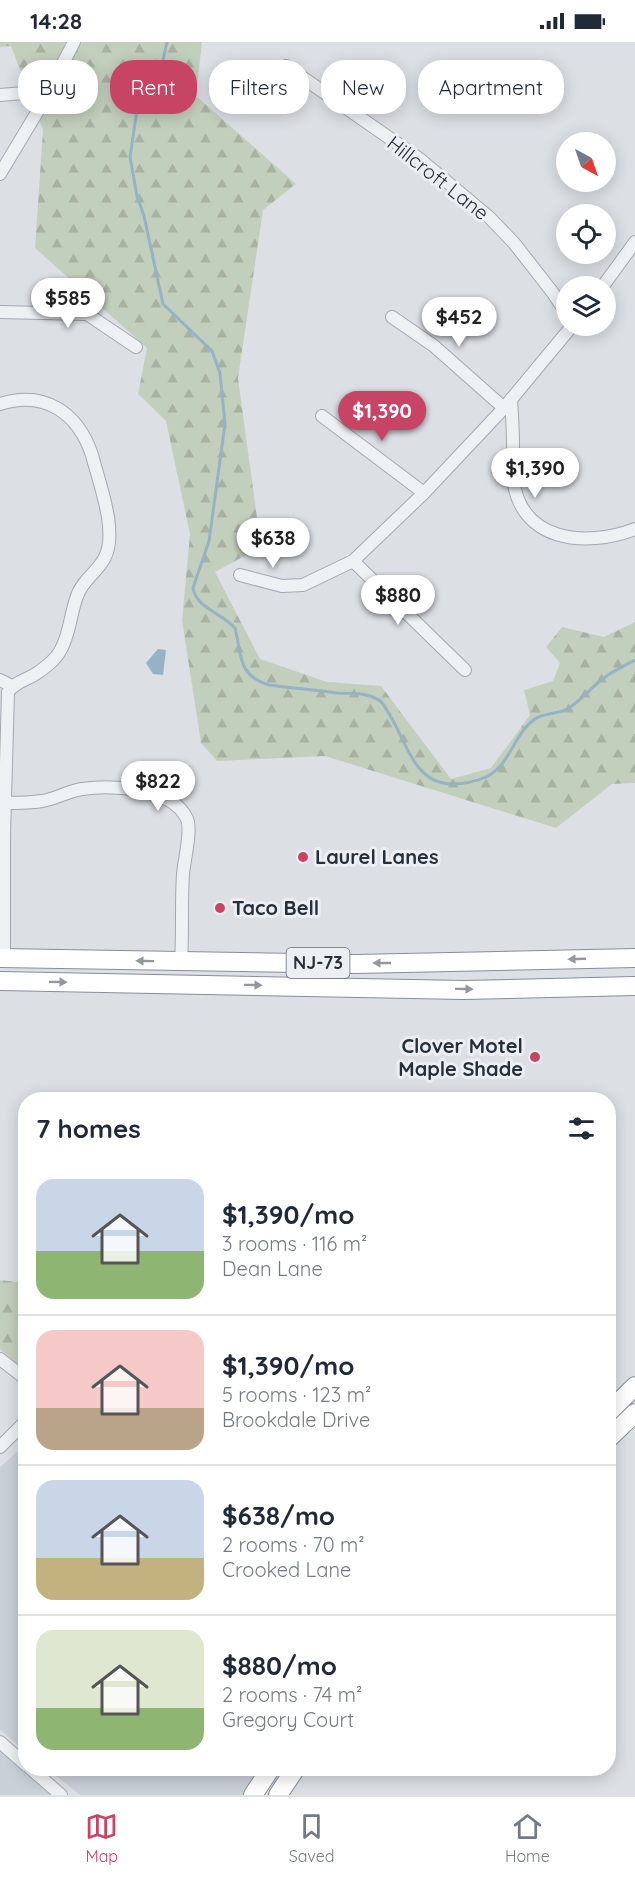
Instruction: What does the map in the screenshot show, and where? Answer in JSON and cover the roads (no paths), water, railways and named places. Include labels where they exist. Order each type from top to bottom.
[{"type":"highway","name":"NJ-73","points":[[2,958],[414,963],[635,958]]},
{"type":"highway","name":"NJ-73","points":[[0,981],[464,990],[635,986]]},
{"type":"highway","points":[[616,1405],[635,1386]]},
{"type":"highway","points":[[616,1431],[635,1413]]},
{"type":"highway","points":[[253,1795],[266,1776]]},
{"type":"highway","points":[[278,1795],[291,1776]]},
{"type":"street","points":[[65,60],[74,42]]},
{"type":"street","name":"Hillcroft Lane","points":[[309,82],[421,160],[489,217],[520,251],[556,298]]},
{"type":"street","points":[[0,95],[18,94]]},
{"type":"street","points":[[0,174],[35,114]]},
{"type":"street","points":[[610,276],[635,242]]},
{"type":"street","points":[[0,312],[87,314],[136,347]]},
{"type":"street","points":[[392,317],[508,403],[513,478],[520,505],[535,524],[560,537],[593,540],[635,530]]},
{"type":"street","points":[[240,575],[282,586],[303,585],[353,561],[424,493],[508,403],[564,336]]},
{"type":"street","points":[[0,404],[21,400],[53,406],[77,423],[88,444],[108,518],[108,551],[77,594],[64,641],[57,656],[36,674],[12,686],[8,692],[2,849],[2,958]]},
{"type":"street","points":[[322,416],[424,493]]},
{"type":"street","points":[[353,561],[465,670]]},
{"type":"street","points":[[0,680],[12,686]]},
{"type":"street","points":[[5,803],[41,801],[81,789],[122,788],[161,796],[176,807],[187,819],[189,828],[183,874],[182,961]]},
{"type":"street","points":[[0,1359],[18,1373]]},
{"type":"street","points":[[0,1447],[18,1429]]},
{"type":"street","points":[[0,1742],[18,1758]]},
{"type":"street","points":[[39,1776],[61,1795]]},
{"type":"water","points":[[158,649],[166,650],[163,675],[153,674],[146,663]]},
{"type":"waterway","points":[[167,42],[160,74],[137,110],[130,157],[163,304],[212,351],[220,373],[225,424],[209,541],[193,588],[199,601],[235,628],[240,655],[246,670],[251,676],[269,685],[362,694],[379,700],[393,720],[410,756],[426,775],[437,781],[455,784],[477,780],[494,772],[528,725],[535,719],[569,708],[604,678],[635,660]]},
{"type":"place","name":"Laurel Lanes","points":[[303,857]]},
{"type":"place","name":"Taco Bell","points":[[220,908]]},
{"type":"place","name":"Clover Motel Maple Shade","points":[[535,1057]]}]
